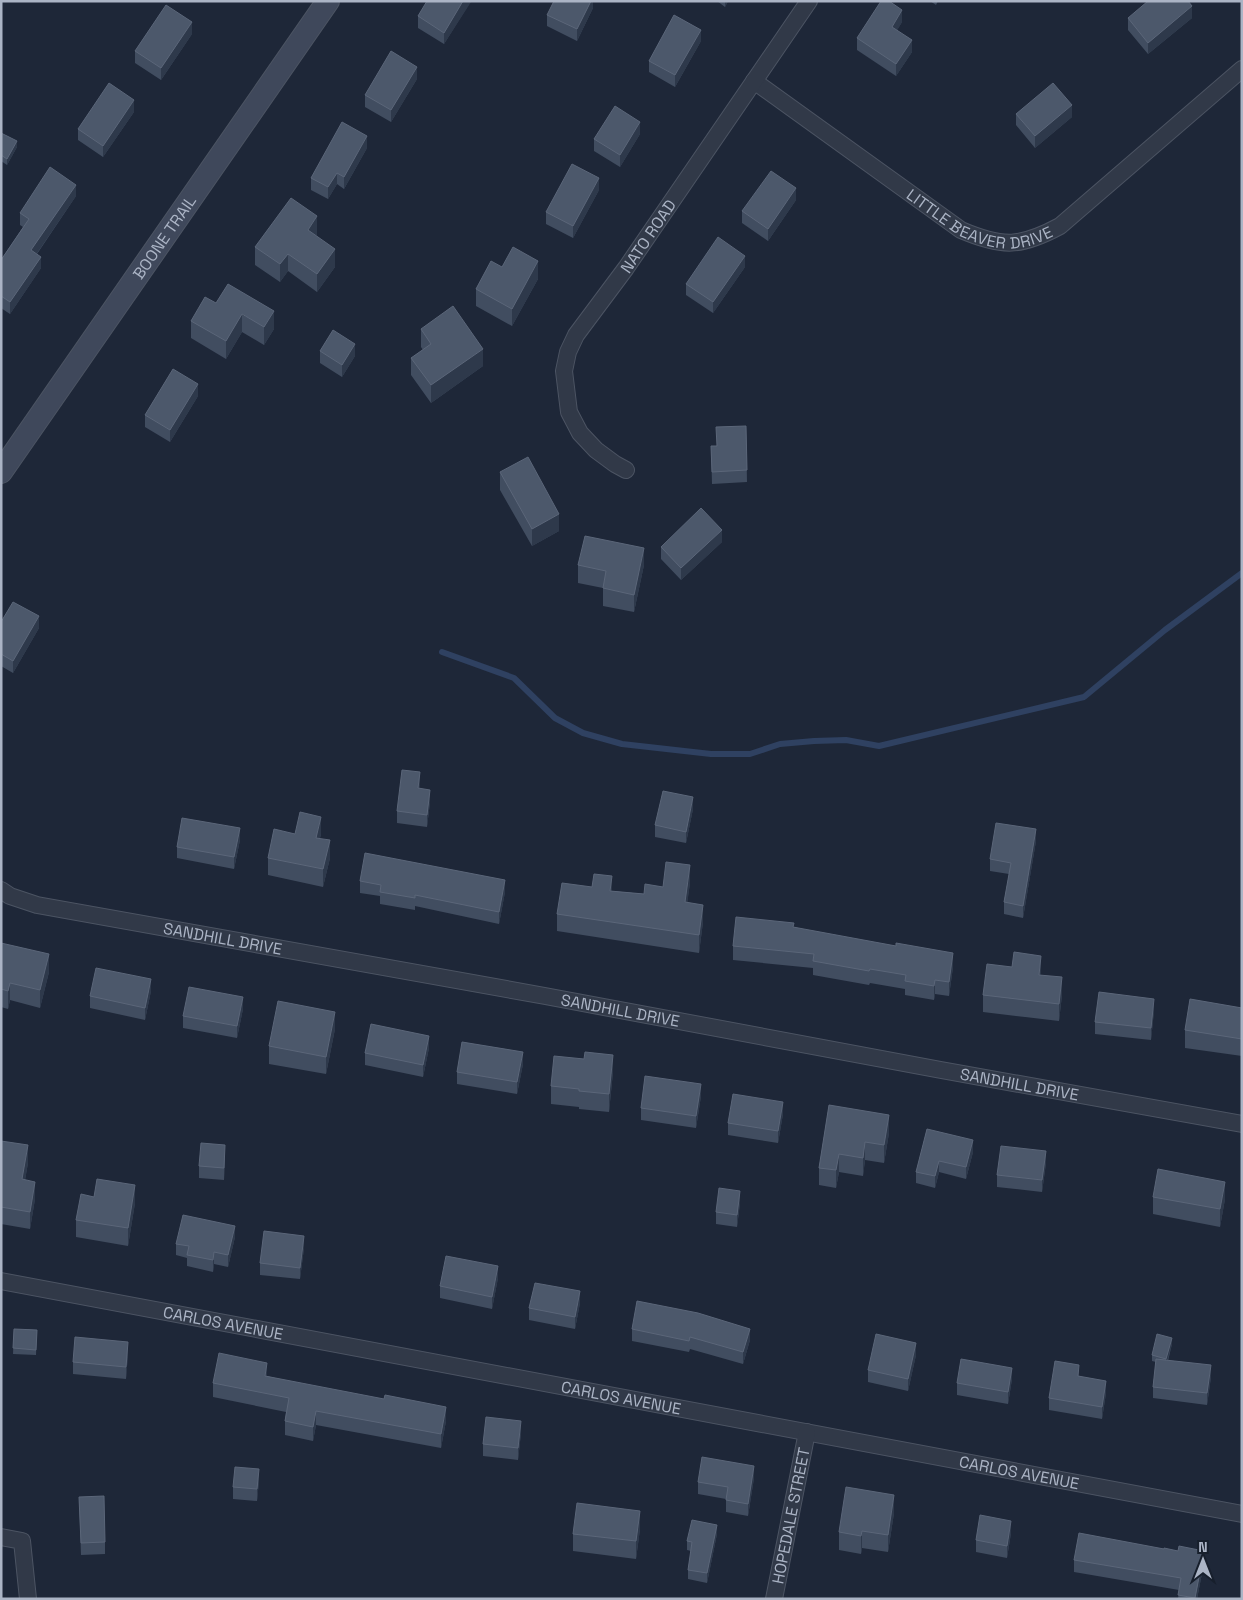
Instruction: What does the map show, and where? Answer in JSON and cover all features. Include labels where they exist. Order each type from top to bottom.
[{"type":"street","name":"BOONE TRAIL","points":[[1,472],[328,1]]},
{"type":"street","name":"NATO ROAD","points":[[626,470],[596,450],[580,433],[569,412],[564,370],[568,352],[576,335],[626,268],[810,1]]},
{"type":"street","name":"LITTLE BEAVER DRIVE","points":[[754,81],[962,230],[983,239],[1006,243],[1038,238],[1060,226],[1242,69]]},
{"type":"street","name":"SANDHILL DRIVE","points":[[1,890],[10,896],[37,905],[1242,1124]]},
{"type":"street","name":"CARLOS AVENUE","points":[[1,1281],[1242,1514]]},
{"type":"street","name":"HOPEDALE STREET","points":[[774,1599],[807,1432]]},
{"type":"street","points":[[1,1537],[22,1541],[28,1599]]},
{"type":"building","points":[[427,1],[463,1],[444,33],[418,16]]},
{"type":"building","points":[[554,1],[591,1],[577,29],[547,15]]},
{"type":"building","points":[[881,1],[889,1],[902,10],[892,27],[912,40],[896,64],[857,38]]},
{"type":"building","points":[[1148,1],[1188,1],[1192,6],[1148,43],[1128,18]]},
{"type":"building","points":[[166,5],[192,22],[161,68],[135,51]]},
{"type":"building","points":[[674,15],[701,30],[675,75],[649,61]]},
{"type":"building","points":[[391,51],[417,67],[391,110],[365,95]]},
{"type":"building","points":[[109,83],[134,100],[103,146],[78,129]]},
{"type":"building","points":[[1053,83],[1072,105],[1035,136],[1016,114]]},
{"type":"building","points":[[615,106],[640,122],[620,155],[594,139]]},
{"type":"building","points":[[342,122],[367,136],[344,177],[337,173],[328,187],[311,178]]},
{"type":"building","points":[[1,133],[17,141],[7,159],[1,155]]},
{"type":"building","points":[[572,164],[599,178],[573,226],[546,212]]},
{"type":"building","points":[[50,167],[76,185],[31,250],[41,257],[10,302],[1,296],[1,260],[29,219],[20,213]]},
{"type":"building","points":[[771,171],[796,188],[768,229],[742,211]]},
{"type":"building","points":[[291,198],[317,216],[308,230],[335,249],[317,274],[288,254],[280,264],[255,247]]},
{"type":"building","points":[[718,237],[745,256],[713,302],[686,284]]},
{"type":"building","points":[[513,247],[538,261],[512,309],[476,289],[491,261],[502,267]]},
{"type":"building","points":[[228,284],[274,311],[264,327],[242,314],[226,341],[191,321],[205,297],[216,303]]},
{"type":"building","points":[[453,306],[483,349],[431,385],[411,358],[431,344],[421,329]]},
{"type":"building","points":[[333,330],[355,344],[342,365],[320,351]]},
{"type":"building","points":[[173,369],[198,384],[170,430],[145,415]]},
{"type":"building","points":[[746,426],[747,470],[712,472],[711,446],[717,446],[716,427]]},
{"type":"building","points":[[528,457],[559,514],[532,529],[500,472]]},
{"type":"building","points":[[701,508],[722,530],[681,568],[661,547]]},
{"type":"building","points":[[585,536],[644,548],[634,595],[603,588],[606,571],[578,565]]},
{"type":"building","points":[[13,602],[39,616],[13,661],[1,654],[1,622]]},
{"type":"building","points":[[402,770],[420,772],[418,788],[430,790],[427,815],[397,811]]},
{"type":"building","points":[[663,791],[693,797],[686,832],[655,825]]},
{"type":"building","points":[[300,812],[321,817],[316,838],[330,840],[323,869],[268,858],[274,829],[295,834]]},
{"type":"building","points":[[182,818],[240,828],[234,857],[177,847]]},
{"type":"building","points":[[996,823],[1036,829],[1023,906],[1004,902],[1011,863],[990,859]]},
{"type":"building","points":[[365,853],[505,880],[499,912],[415,895],[415,898],[380,892],[381,885],[360,881]]},
{"type":"building","points":[[666,862],[690,865],[685,902],[703,905],[699,935],[557,914],[562,883],[592,887],[594,874],[612,876],[610,891],[644,894],[645,884],[663,887]]},
{"type":"building","points":[[736,917],[794,923],[793,927],[896,946],[896,943],[953,953],[949,982],[935,980],[934,986],[905,981],[906,975],[870,969],[869,971],[813,961],[814,954],[733,946]]},
{"type":"building","points":[[1,943],[49,954],[40,990],[10,983],[8,991],[1,989]]},
{"type":"building","points":[[1014,952],[1041,956],[1039,975],[1062,977],[1059,1004],[983,995],[987,964],[1012,967]]},
{"type":"building","points":[[96,968],[151,979],[145,1008],[90,996]]},
{"type":"building","points":[[189,987],[243,997],[237,1026],[183,1016]]},
{"type":"building","points":[[1099,992],[1154,999],[1151,1028],[1095,1022]]},
{"type":"building","points":[[1190,999],[1242,1008],[1242,1039],[1185,1030]]},
{"type":"building","points":[[278,1001],[335,1012],[326,1057],[269,1046]]},
{"type":"building","points":[[371,1024],[429,1036],[423,1065],[365,1053]]},
{"type":"building","points":[[462,1042],[523,1052],[517,1082],[457,1072]]},
{"type":"building","points":[[585,1052],[613,1055],[609,1094],[551,1086],[554,1056],[584,1059]]},
{"type":"building","points":[[645,1076],[701,1084],[696,1116],[641,1108]]},
{"type":"building","points":[[733,1094],[783,1102],[778,1131],[728,1123]]},
{"type":"building","points":[[829,1105],[889,1115],[884,1145],[865,1142],[863,1158],[839,1154],[836,1170],[819,1168]]},
{"type":"building","points":[[927,1129],[973,1140],[966,1167],[939,1161],[935,1176],[916,1172]]},
{"type":"building","points":[[1,1141],[28,1145],[22,1179],[35,1182],[30,1212],[1,1207]]},
{"type":"building","points":[[201,1143],[225,1145],[224,1168],[199,1166]]},
{"type":"building","points":[[1001,1146],[1046,1151],[1042,1180],[997,1175]]},
{"type":"building","points":[[1158,1169],[1225,1182],[1220,1209],[1153,1197]]},
{"type":"building","points":[[97,1179],[135,1185],[128,1228],[76,1220],[81,1194],[94,1197]]},
{"type":"building","points":[[719,1188],[740,1191],[737,1215],[716,1212]]},
{"type":"building","points":[[183,1215],[235,1226],[228,1255],[214,1252],[213,1260],[187,1255],[189,1246],[176,1244]]},
{"type":"building","points":[[264,1231],[304,1236],[300,1268],[260,1263]]},
{"type":"building","points":[[446,1256],[498,1266],[492,1297],[440,1286]]},
{"type":"building","points":[[535,1283],[580,1291],[575,1317],[529,1308]]},
{"type":"building","points":[[637,1301],[698,1313],[750,1329],[743,1352],[690,1337],[689,1341],[632,1329]]},
{"type":"building","points":[[14,1329],[37,1330],[36,1350],[13,1348]]},
{"type":"building","points":[[876,1334],[916,1343],[908,1379],[868,1370]]},
{"type":"building","points":[[1157,1334],[1172,1338],[1166,1359],[1152,1355]]},
{"type":"building","points":[[75,1337],[128,1342],[126,1367],[73,1362]]},
{"type":"building","points":[[219,1353],[267,1363],[265,1376],[384,1399],[385,1395],[446,1407],[441,1434],[316,1411],[313,1427],[285,1421],[289,1398],[213,1383]]},
{"type":"building","points":[[961,1359],[1012,1368],[1008,1392],[957,1383]]},
{"type":"building","points":[[1156,1359],[1211,1365],[1207,1393],[1153,1387]]},
{"type":"building","points":[[1055,1361],[1079,1365],[1078,1376],[1106,1381],[1102,1407],[1049,1398]]},
{"type":"building","points":[[486,1417],[521,1421],[518,1448],[483,1444]]},
{"type":"building","points":[[702,1457],[754,1466],[748,1504],[726,1500],[728,1487],[698,1482]]},
{"type":"building","points":[[235,1467],[259,1469],[257,1489],[233,1487]]},
{"type":"building","points":[[846,1487],[894,1495],[888,1535],[862,1531],[861,1536],[839,1532]]},
{"type":"building","points":[[104,1496],[105,1542],[81,1543],[79,1497]]},
{"type":"building","points":[[577,1503],[640,1511],[636,1541],[573,1534]]},
{"type":"building","points":[[980,1515],[1011,1521],[1007,1546],[976,1540]]},
{"type":"building","points":[[692,1520],[717,1525],[707,1573],[688,1570],[692,1542],[687,1541]]},
{"type":"building","points":[[1079,1533],[1164,1549],[1178,1551],[1179,1546],[1204,1551],[1195,1598],[1178,1595],[1181,1578],[1074,1560]]},
{"type":"waterway","points":[[442,652],[514,678],[555,718],[583,733],[622,744],[711,754],[750,754],[780,744],[814,741],[846,740],[879,746],[1084,697],[1165,630],[1242,573]]}]
